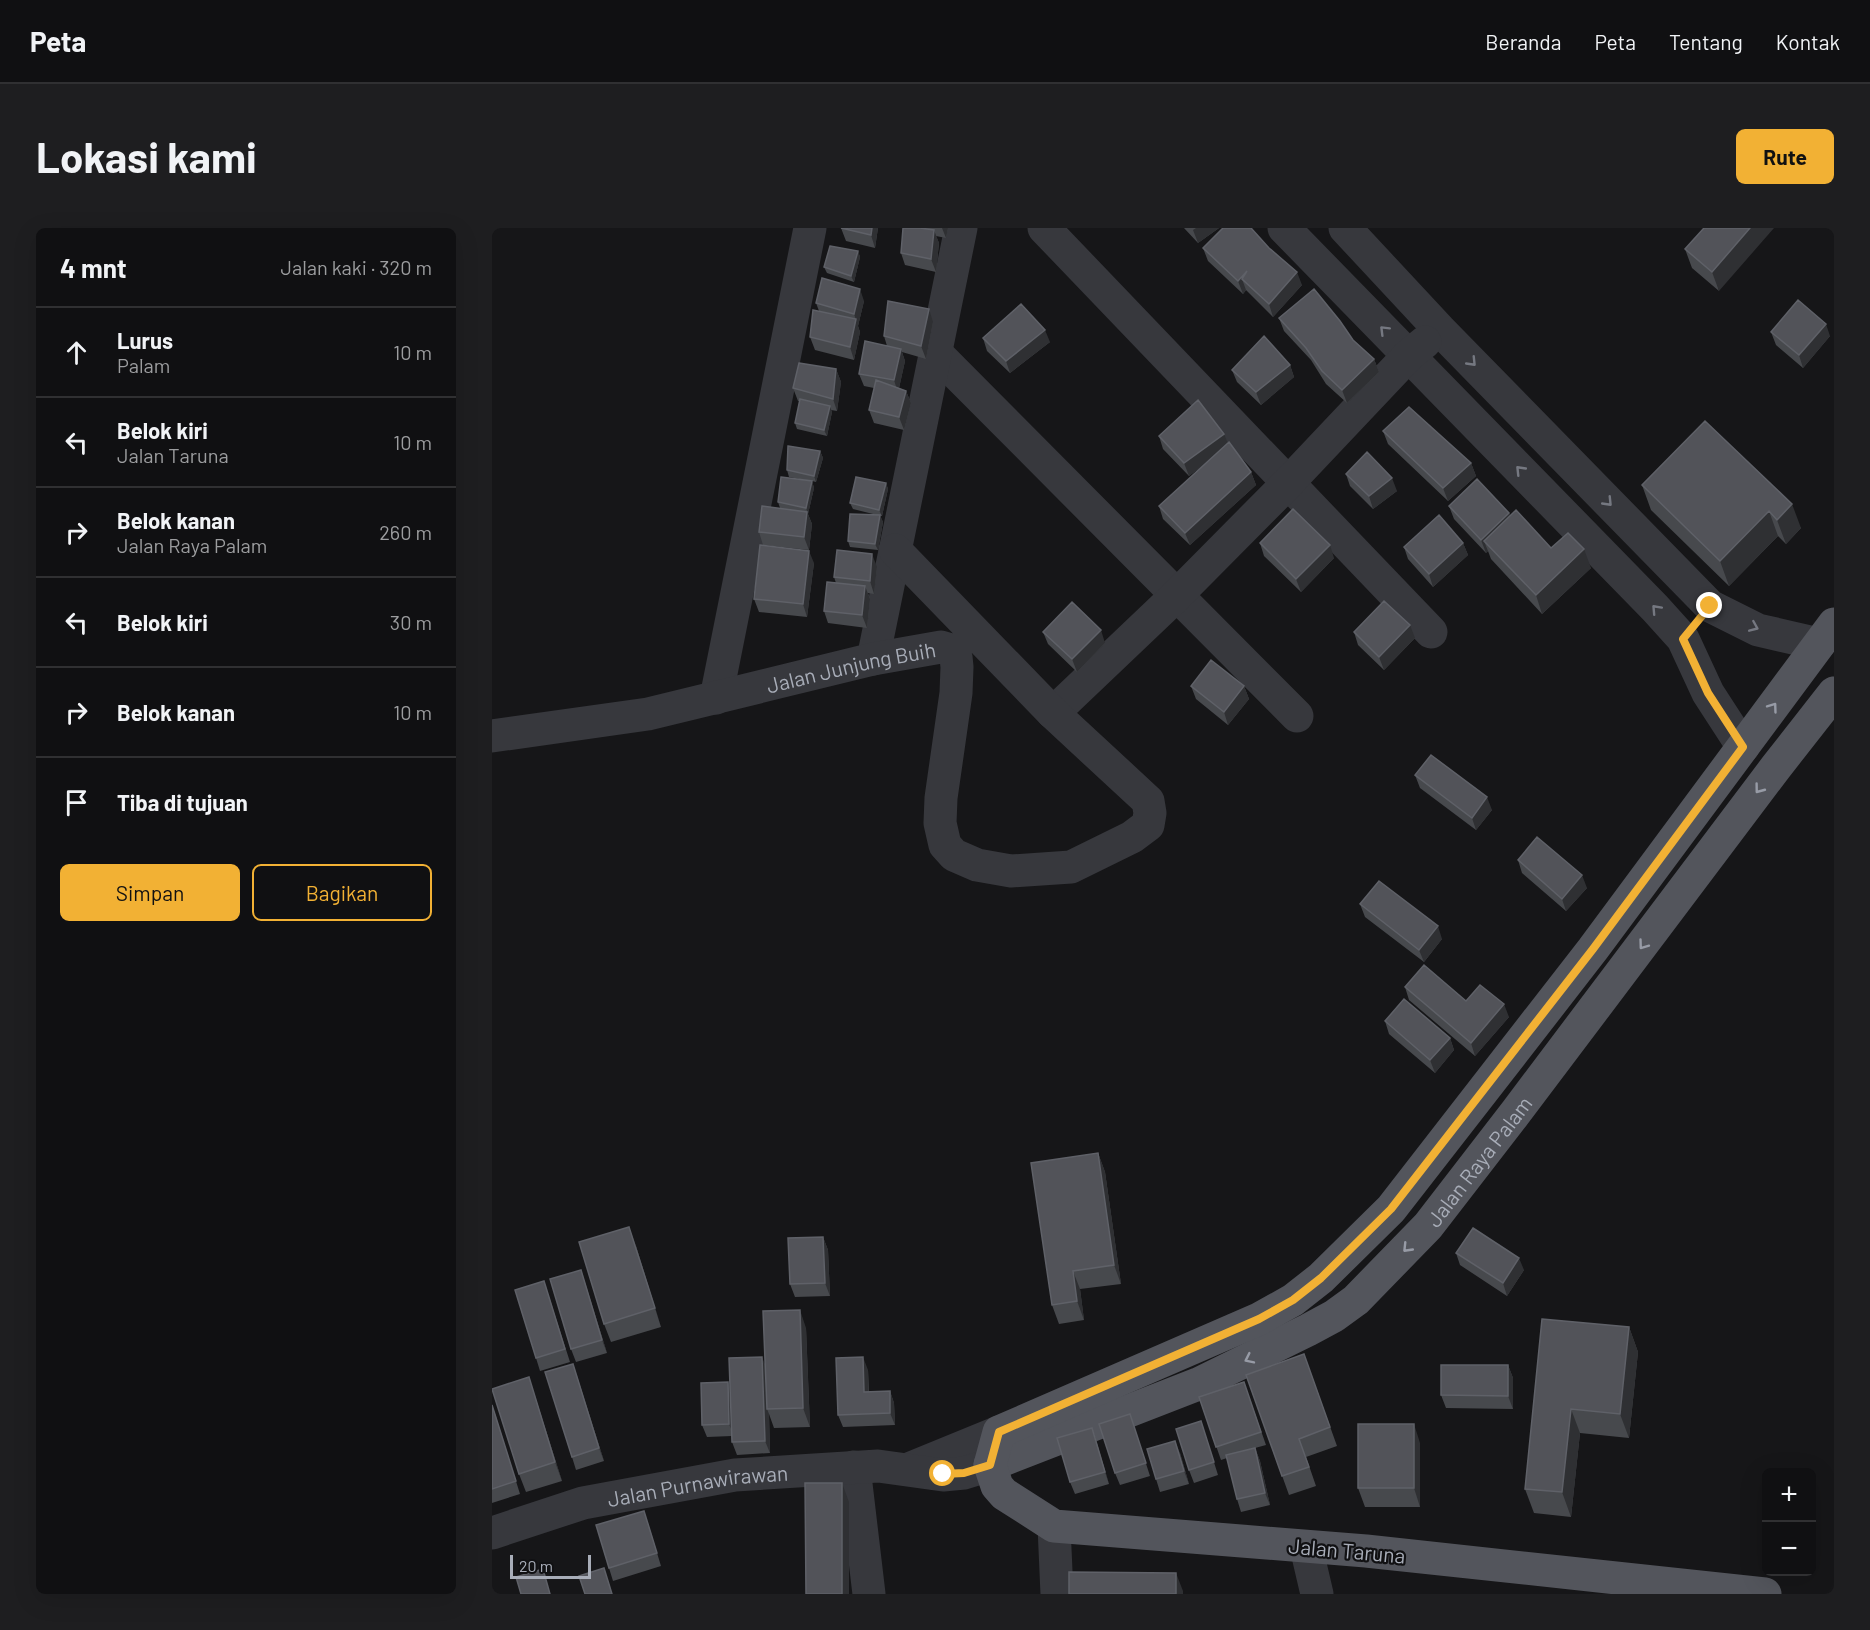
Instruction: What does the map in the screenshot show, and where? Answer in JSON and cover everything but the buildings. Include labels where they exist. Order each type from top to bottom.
[{"type":"main road","name":"Jalan Raya Palam","points":[[999,1432],[1259,1319],[1293,1300],[1321,1278],[1391,1209],[1593,949],[1827,634]]},
{"type":"main road","name":"Jalan Raya Palam","points":[[990,1465],[1198,1384],[1308,1330],[1334,1316],[1356,1300],[1428,1226],[1834,693]]},
{"type":"main road","points":[[1593,949],[1623,971]]},
{"type":"main road","points":[[990,1465],[999,1432]]},
{"type":"main road","name":"Jalan Taruna","points":[[990,1465],[997,1486],[1004,1494],[1054,1526],[1378,1552],[1765,1594]]},
{"type":"street","points":[[716,698],[810,228]]},
{"type":"street","points":[[873,659],[961,228]]},
{"type":"street","points":[[1044,228],[1431,632]]},
{"type":"street","points":[[1284,228],[1683,639],[1708,693],[1743,747]]},
{"type":"street","points":[[1345,228],[1440,330],[1710,606],[1758,630],[1827,634]]},
{"type":"street","points":[[895,550],[1053,713],[1177,595],[1288,483],[1409,355],[1440,330]]},
{"type":"street","points":[[936,353],[1297,716]]},
{"type":"street","points":[[1683,639],[1710,606]]},
{"type":"street","points":[[951,650],[982,640]]},
{"type":"street","name":"Jalan Junjung Buih","points":[[492,736],[648,714],[873,659],[941,647],[951,650],[956,657],[956,693],[941,798],[940,823],[945,845],[954,855],[978,865],[1011,871],[1071,867],[1132,837],[1148,825],[1150,813],[1148,801],[1053,713]]},
{"type":"street","points":[[906,1470],[999,1432]]},
{"type":"street","name":"Jalan Purnawirawan","points":[[492,1533],[583,1503],[735,1475],[878,1466],[943,1474],[964,1473],[990,1465]]},
{"type":"street","points":[[854,1467],[869,1594]]},
{"type":"street","points":[[1054,1526],[1057,1594]]},
{"type":"street","points":[[1306,1547],[1317,1594]]},
{"type":"route","points":[[943,1474],[964,1473],[990,1465],[999,1432],[1259,1319],[1293,1300],[1321,1278],[1391,1209],[1593,949],[1743,747],[1708,693],[1683,639],[1710,606]]}]
